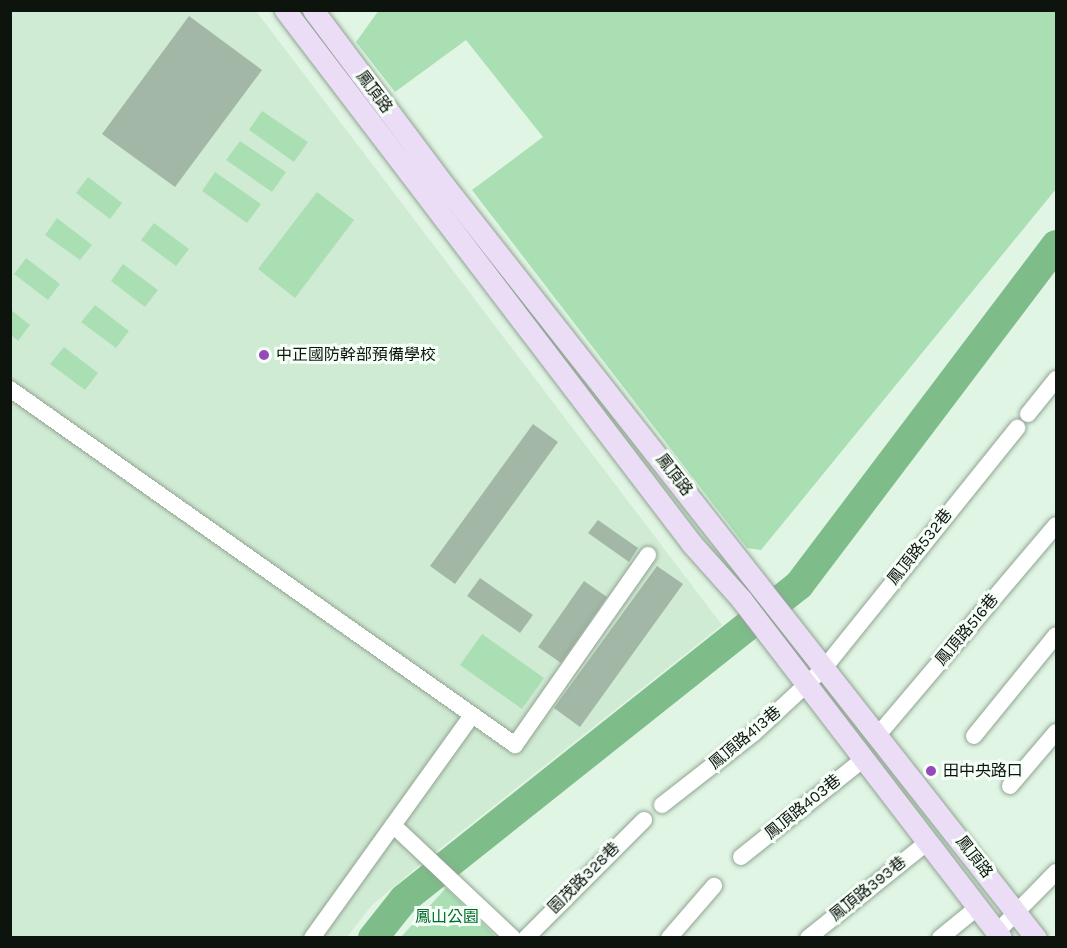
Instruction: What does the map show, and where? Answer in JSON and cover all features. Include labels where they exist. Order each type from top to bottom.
[{"type":"main road","name":"鳳頂路","points":[[285,10],[692,544],[741,599],[807,682],[999,935]]},
{"type":"main road","name":"鳳頂路","points":[[313,10],[444,186],[760,583],[1036,938]]},
{"type":"street","points":[[1028,414],[1056,379]]},
{"type":"street","points":[[10,389],[515,745],[648,555]]},
{"type":"street","name":"鳳頂路532巷","points":[[825,667],[1017,428]]},
{"type":"street","name":"鳳頂路516巷","points":[[878,735],[1056,525]]},
{"type":"street","points":[[974,736],[1056,635]]},
{"type":"street","name":"鳳頂路413巷","points":[[662,806],[753,734],[825,667]]},
{"type":"street","points":[[312,938],[472,715]]},
{"type":"street","points":[[1010,786],[1056,732]]},
{"type":"street","name":"鳳頂路403巷","points":[[741,857],[866,758]]},
{"type":"street","name":"園茂路328巷","points":[[526,938],[644,820]]},
{"type":"street","points":[[393,825],[513,938]]},
{"type":"street","name":"鳳頂路393巷","points":[[808,938],[928,841]]},
{"type":"street","points":[[999,935],[1056,872]]},
{"type":"street","points":[[669,938],[714,886]]},
{"type":"street","points":[[940,938],[978,908]]},
{"type":"shaded area","name":"中正國防幹部預備學校","points":[[10,11],[256,11],[722,625],[428,858],[372,905],[347,937],[11,937]]},
{"type":"green space","points":[[379,10],[1056,11],[1056,189],[761,550],[747,548],[472,190],[543,137],[466,40],[395,92],[356,42]]},
{"type":"green space","points":[[262,111],[308,142],[294,162],[249,130]]},
{"type":"green space","points":[[240,141],[286,172],[272,192],[226,160]]},
{"type":"green space","points":[[215,172],[261,204],[247,223],[202,191]]},
{"type":"green space","points":[[88,177],[122,203],[110,219],[76,193]]},
{"type":"green space","points":[[317,192],[354,220],[295,298],[258,269]]},
{"type":"green space","points":[[57,218],[92,245],[80,260],[45,235]]},
{"type":"green space","points":[[154,223],[189,249],[176,266],[141,240]]},
{"type":"green space","points":[[26,258],[60,284],[48,300],[14,274]]},
{"type":"green space","points":[[123,264],[158,290],[145,307],[111,281]]},
{"type":"green space","points":[[95,305],[129,331],[116,348],[81,322]]},
{"type":"green space","points":[[11,310],[30,325],[18,341],[11,335]]},
{"type":"green space","points":[[64,347],[98,373],[85,390],[50,364]]},
{"type":"green space","points":[[482,634],[544,678],[522,709],[460,665]]},
{"type":"green space","name":"鳳山公園","points":[[446,888],[496,937],[401,937]]},
{"type":"building","points":[[189,16],[262,70],[175,187],[102,134]]},
{"type":"building","points":[[533,424],[558,442],[455,584],[430,566]]},
{"type":"building","points":[[598,520],[638,548],[629,562],[588,533]]},
{"type":"building","points":[[657,566],[683,584],[580,727],[554,708]]},
{"type":"building","points":[[480,578],[533,615],[520,633],[467,596]]},
{"type":"building","points":[[584,581],[607,597],[561,663],[538,647]]},
{"type":"waterway","points":[[373,938],[404,899],[799,585],[1056,245]]},
{"type":"place","name":"中正國防幹部預備學校","points":[[264,355]]},
{"type":"place","name":"田中央路口","points":[[931,771]]}]
